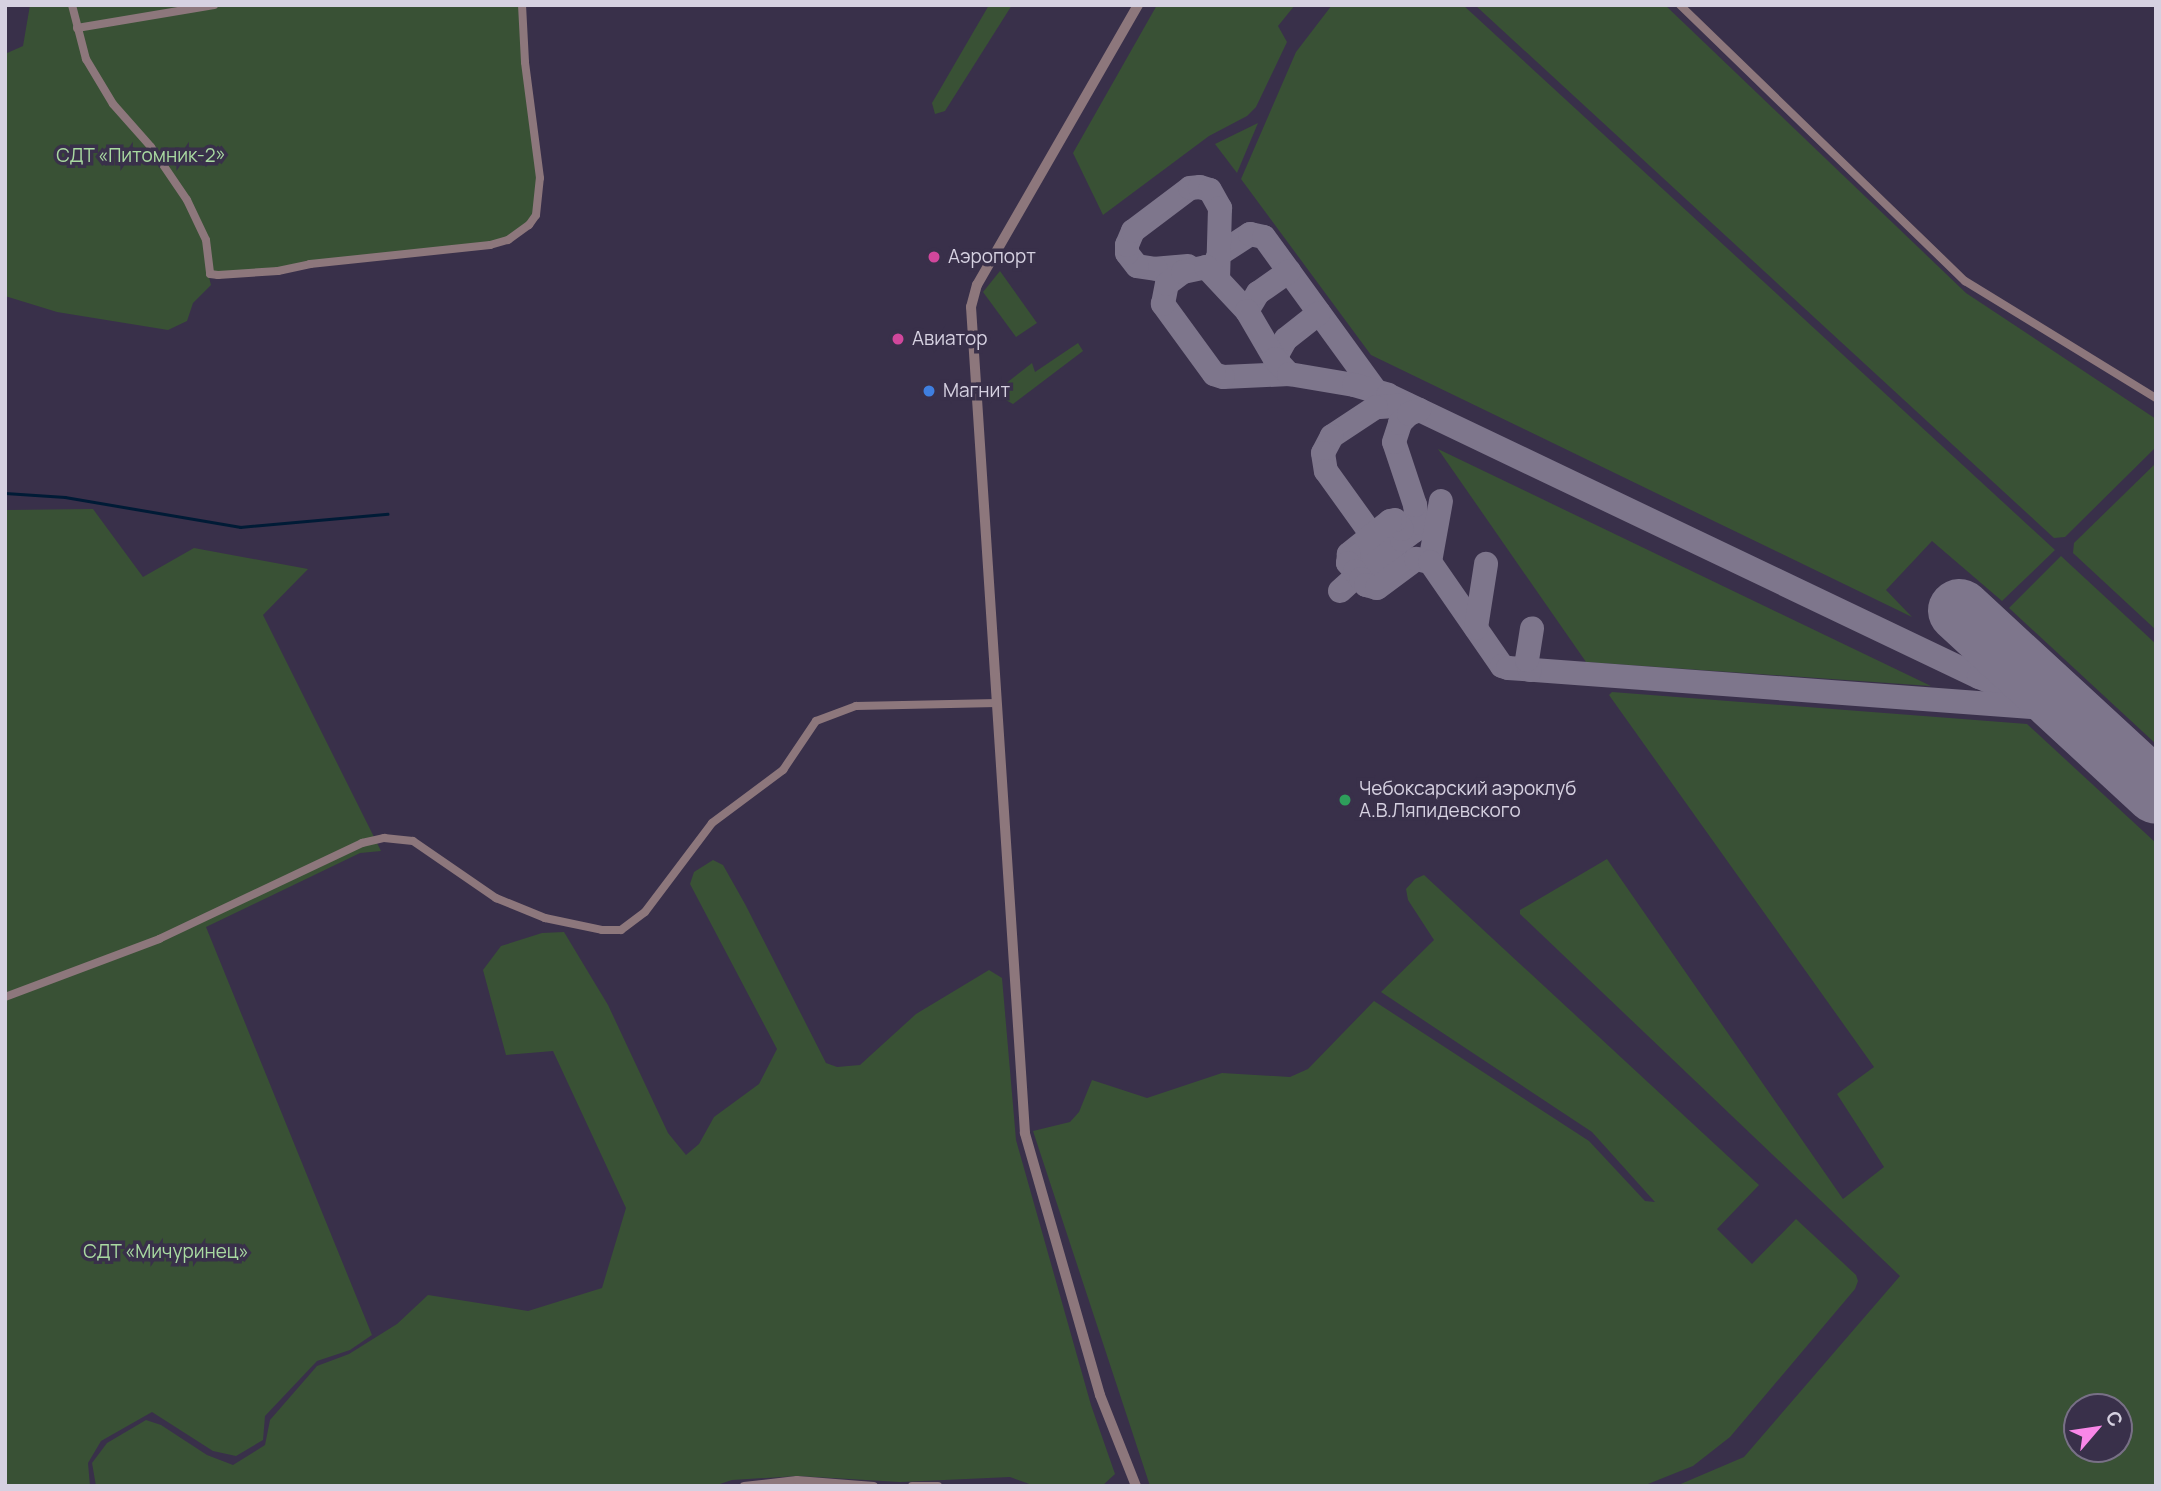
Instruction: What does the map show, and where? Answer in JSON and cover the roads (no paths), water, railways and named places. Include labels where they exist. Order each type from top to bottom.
[{"type":"street","points":[[72,5],[86,60],[113,104],[151,147],[187,200],[206,240],[210,274],[218,275],[278,271],[310,264],[490,245],[508,240],[529,225],[536,215],[540,178],[525,62],[522,5]]},
{"type":"street","points":[[77,28],[214,5]]},
{"type":"street","points":[[1136,1486],[1100,1395],[1025,1133],[972,298],[1138,5]]},
{"type":"street","points":[[1680,5],[1965,281],[2156,398]]},
{"type":"street","points":[[5,997],[159,939],[362,843],[384,838],[413,841],[496,898],[545,918],[602,930],[621,930],[645,912],[712,823],[783,770],[816,721],[856,706],[997,703]]},
{"type":"street","points":[[744,1486],[797,1480],[874,1486]]},
{"type":"street","points":[[912,1486],[938,1486]]},
{"type":"waterway","points":[[5,493],[65,497],[240,527],[387,514]]},
{"type":"place","name":"Аэропорт","points":[[934,257]]},
{"type":"place","name":"Авиатор","points":[[898,339]]},
{"type":"place","name":"Магнит","points":[[929,391]]},
{"type":"place","name":"Чебоксарский аэроклуб А.В.Ляпидевского","points":[[1345,800]]},
{"type":"park label","name":"СДТ «Питомник-2»","points":[[141,156]]},
{"type":"park label","name":"СДТ «Мичуринец»","points":[[166,1252]]}]
